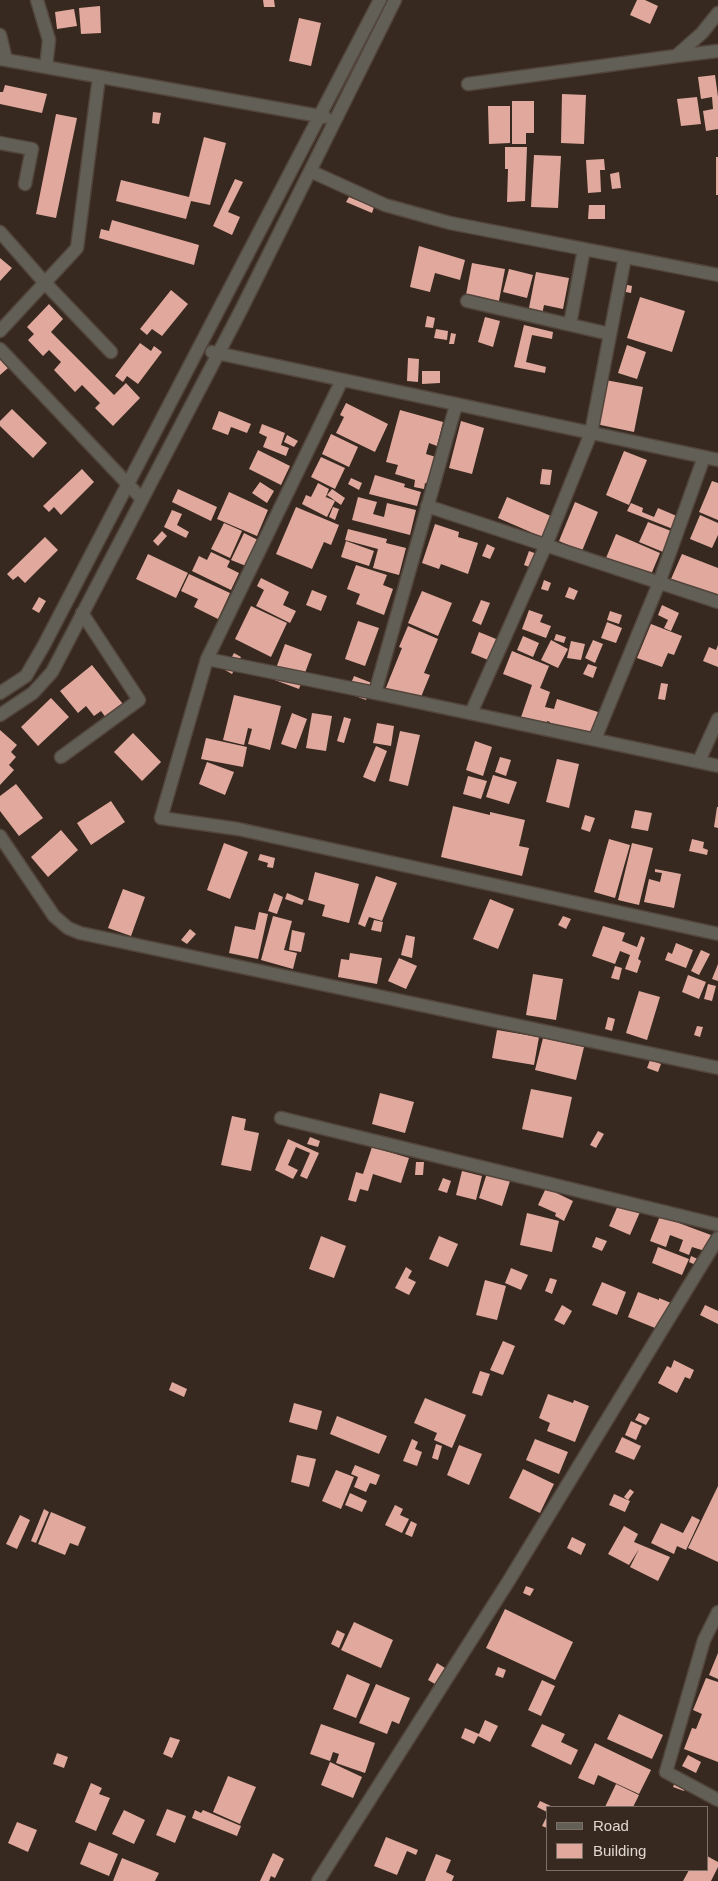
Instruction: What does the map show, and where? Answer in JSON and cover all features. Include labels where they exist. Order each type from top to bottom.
[{"type":"street","points":[[37,0],[49,40],[46,67]]},
{"type":"street","points":[[0,693],[26,676],[44,645],[380,0]]},
{"type":"street","points":[[0,715],[32,693],[52,672],[218,354],[395,0]]},
{"type":"street","points":[[676,56],[702,33],[718,13]]},
{"type":"street","points":[[0,35],[3,60],[336,119]]},
{"type":"street","points":[[468,84],[718,51]]},
{"type":"street","points":[[0,331],[77,248],[100,77]]},
{"type":"street","points":[[0,143],[32,149],[25,184]]},
{"type":"street","points":[[310,171],[385,205],[450,223],[718,276]]},
{"type":"street","points":[[0,232],[45,283],[111,352]]},
{"type":"street","points":[[570,324],[584,249]]},
{"type":"street","points":[[471,713],[546,546],[591,433],[625,257]]},
{"type":"street","points":[[467,301],[610,334]]},
{"type":"street","points":[[0,349],[142,500]]},
{"type":"street","points":[[198,350],[718,460]]},
{"type":"street","points":[[342,380],[207,659],[161,818],[238,829],[718,934]]},
{"type":"street","points":[[375,693],[456,405]]},
{"type":"street","points":[[594,740],[659,583],[704,457]]},
{"type":"street","points":[[428,506],[718,602]]},
{"type":"street","points":[[61,757],[139,700],[82,614]]},
{"type":"street","points":[[207,659],[718,766]]},
{"type":"street","points":[[699,762],[718,719]]},
{"type":"street","points":[[0,836],[54,916],[68,928],[80,933],[718,1068]]},
{"type":"street","points":[[281,1118],[718,1225]]},
{"type":"street","points":[[318,1881],[508,1582],[718,1238]]},
{"type":"street","points":[[718,1612],[704,1640],[666,1772],[718,1800]]},
{"type":"building","points":[[263,0],[274,0],[275,7],[264,7]]},
{"type":"building","points":[[637,0],[645,0],[658,6],[650,24],[630,15]]},
{"type":"building","points":[[100,6],[101,33],[81,34],[79,8]]},
{"type":"building","points":[[74,9],[77,26],[57,29],[55,12]]},
{"type":"building","points":[[299,18],[321,23],[311,66],[289,61]]},
{"type":"building","points":[[715,75],[718,97],[718,129],[706,131],[703,111],[713,109],[712,97],[701,99],[698,77]]},
{"type":"building","points":[[5,85],[47,94],[42,113],[0,104],[0,92],[3,92]]},
{"type":"building","points":[[562,94],[586,95],[584,144],[561,143]]},
{"type":"building","points":[[697,97],[701,124],[681,126],[677,99]]},
{"type":"building","points":[[512,101],[534,101],[534,133],[526,133],[526,144],[512,144]]},
{"type":"building","points":[[488,106],[510,106],[510,143],[489,144]]},
{"type":"building","points":[[153,112],[161,113],[159,124],[152,123]]},
{"type":"building","points":[[56,114],[77,118],[56,218],[36,214]]},
{"type":"building","points":[[204,137],[226,143],[210,205],[191,201],[186,219],[116,201],[121,180],[189,197]]},
{"type":"building","points":[[505,147],[527,147],[525,201],[507,202],[508,169],[505,169]]},
{"type":"building","points":[[534,155],[561,156],[558,208],[531,207]]},
{"type":"building","points":[[716,157],[718,157],[718,195],[716,195]]},
{"type":"building","points":[[604,159],[605,170],[600,170],[601,192],[588,193],[586,160]]},
{"type":"building","points":[[619,172],[621,188],[612,189],[610,174]]},
{"type":"building","points":[[235,179],[243,182],[228,212],[240,217],[232,235],[213,226]]},
{"type":"building","points":[[349,197],[374,207],[372,213],[346,202]]},
{"type":"building","points":[[589,205],[605,205],[605,219],[588,219]]},
{"type":"building","points":[[112,220],[199,245],[194,265],[99,238],[101,229],[109,231]]},
{"type":"building","points":[[419,246],[465,260],[460,280],[435,273],[430,292],[410,287]]},
{"type":"building","points":[[0,258],[12,268],[0,281]]},
{"type":"building","points":[[472,263],[505,269],[498,306],[465,300]]},
{"type":"building","points":[[509,269],[533,275],[527,298],[503,292]]},
{"type":"building","points":[[536,272],[569,278],[563,309],[544,305],[542,315],[528,313]]},
{"type":"building","points":[[623,284],[632,286],[631,293],[621,291]]},
{"type":"building","points":[[171,290],[188,304],[162,336],[152,329],[147,335],[140,329]]},
{"type":"building","points":[[640,297],[685,311],[672,352],[627,338]]},
{"type":"building","points":[[49,304],[63,319],[51,332],[114,395],[126,383],[140,398],[113,426],[95,408],[100,403],[82,385],[75,392],[54,370],[61,362],[49,350],[43,356],[28,340],[34,334],[27,327]]},
{"type":"building","points":[[427,316],[435,318],[433,328],[425,327]]},
{"type":"building","points":[[485,317],[500,321],[493,347],[478,342]]},
{"type":"building","points":[[524,325],[553,332],[552,339],[532,335],[526,362],[546,367],[545,373],[514,367]]},
{"type":"building","points":[[436,329],[448,331],[447,340],[434,338]]},
{"type":"building","points":[[451,333],[456,334],[454,344],[449,344]]},
{"type":"building","points":[[140,343],[151,351],[154,346],[162,352],[138,384],[127,376],[123,382],[115,376]]},
{"type":"building","points":[[627,345],[646,352],[637,379],[618,373]]},
{"type":"building","points":[[408,358],[419,359],[418,382],[407,381]]},
{"type":"building","points":[[0,359],[8,368],[0,375]]},
{"type":"building","points":[[422,371],[440,371],[440,383],[422,384]]},
{"type":"building","points":[[600,379],[643,387],[634,432],[591,423]]},
{"type":"building","points":[[346,403],[388,424],[375,452],[336,433],[344,417],[340,415]]},
{"type":"building","points":[[12,409],[47,443],[33,458],[0,426],[0,421]]},
{"type":"building","points":[[400,410],[443,422],[437,446],[429,443],[426,454],[436,457],[429,484],[425,483],[424,489],[414,487],[415,480],[395,474],[398,465],[386,462]]},
{"type":"building","points":[[219,411],[251,424],[247,433],[231,427],[228,435],[212,429]]},
{"type":"building","points":[[461,421],[484,428],[472,474],[449,468]]},
{"type":"building","points":[[262,424],[285,433],[281,445],[289,448],[286,456],[263,447],[267,437],[259,433]]},
{"type":"building","points":[[331,434],[358,447],[349,467],[322,454]]},
{"type":"building","points":[[287,435],[298,441],[294,447],[284,442]]},
{"type":"building","points":[[258,450],[290,466],[281,485],[249,469]]},
{"type":"building","points":[[624,451],[647,460],[629,505],[606,495]]},
{"type":"building","points":[[321,457],[345,468],[335,489],[311,477]]},
{"type":"building","points":[[82,469],[94,482],[61,515],[54,507],[49,512],[43,506]]},
{"type":"building","points":[[542,469],[552,470],[550,485],[540,484]]},
{"type":"building","points":[[375,475],[405,484],[404,487],[421,492],[417,506],[369,494]]},
{"type":"building","points":[[351,478],[362,483],[359,490],[348,484]]},
{"type":"building","points":[[712,481],[718,483],[718,520],[699,512]]},
{"type":"building","points":[[260,482],[274,491],[267,503],[252,493]]},
{"type":"building","points":[[318,483],[329,489],[325,499],[326,497],[335,501],[327,517],[302,504],[306,495],[311,497]]},
{"type":"building","points":[[178,489],[217,507],[211,521],[172,502]]},
{"type":"building","points":[[332,489],[345,498],[341,505],[327,495]]},
{"type":"building","points":[[229,492],[268,510],[257,536],[217,519]]},
{"type":"building","points":[[358,497],[377,502],[373,514],[384,517],[387,503],[416,510],[410,535],[352,520]]},
{"type":"building","points":[[507,497],[551,516],[542,537],[498,518]]},
{"type":"building","points":[[575,502],[598,512],[582,551],[559,541]]},
{"type":"building","points":[[631,503],[643,508],[642,512],[654,517],[658,508],[679,517],[673,529],[627,511]]},
{"type":"building","points":[[296,507],[339,525],[331,545],[324,542],[312,569],[276,554]]},
{"type":"building","points":[[333,507],[339,509],[335,520],[329,517]]},
{"type":"building","points":[[172,510],[182,514],[177,525],[189,532],[186,538],[164,527]]},
{"type":"building","points":[[700,515],[718,523],[718,535],[712,548],[690,539]]},
{"type":"building","points":[[648,522],[671,531],[663,552],[639,542]]},
{"type":"building","points":[[224,523],[242,531],[230,558],[211,549]]},
{"type":"building","points":[[435,524],[459,532],[458,537],[478,543],[468,574],[441,564],[439,569],[422,563]]},
{"type":"building","points":[[348,529],[387,539],[386,543],[406,548],[399,575],[373,568],[378,549],[345,540]]},
{"type":"building","points":[[162,531],[167,536],[158,546],[153,541]]},
{"type":"building","points":[[244,533],[258,540],[246,566],[231,560]]},
{"type":"building","points":[[616,534],[660,553],[650,577],[606,558]]},
{"type":"building","points":[[45,537],[58,550],[25,583],[18,576],[13,580],[7,574]]},
{"type":"building","points":[[346,541],[374,551],[369,566],[341,557]]},
{"type":"building","points":[[487,544],[495,548],[490,559],[482,556]]},
{"type":"building","points":[[529,551],[537,554],[532,568],[524,565]]},
{"type":"building","points":[[211,552],[230,561],[227,567],[239,573],[231,590],[192,571],[199,556],[207,560]]},
{"type":"building","points":[[148,554],[188,573],[176,598],[136,579]]},
{"type":"building","points":[[682,554],[718,568],[718,599],[671,579]]},
{"type":"building","points":[[356,565],[387,575],[383,585],[393,589],[384,615],[356,604],[360,594],[347,589]]},
{"type":"building","points":[[189,574],[230,593],[218,619],[194,607],[198,599],[181,591]]},
{"type":"building","points":[[261,578],[289,592],[283,605],[296,611],[290,623],[256,606],[264,590],[257,586]]},
{"type":"building","points":[[544,580],[551,583],[548,591],[541,589]]},
{"type":"building","points":[[569,587],[578,591],[574,600],[565,597]]},
{"type":"building","points":[[312,590],[327,596],[321,611],[306,605]]},
{"type":"building","points":[[422,591],[452,603],[438,636],[408,623]]},
{"type":"building","points":[[39,597],[46,601],[39,613],[32,609]]},
{"type":"building","points":[[481,600],[490,603],[481,625],[472,621]]},
{"type":"building","points":[[662,605],[679,613],[671,631],[664,628],[668,620],[658,615]]},
{"type":"building","points":[[251,606],[287,623],[271,657],[235,639]]},
{"type":"building","points":[[529,610],[543,615],[540,622],[551,626],[546,638],[522,629]]},
{"type":"building","points":[[610,611],[622,615],[619,624],[607,620]]},
{"type":"building","points":[[358,621],[379,628],[365,666],[345,659]]},
{"type":"building","points":[[607,622],[622,628],[616,643],[601,638]]},
{"type":"building","points":[[651,624],[682,636],[674,655],[668,653],[662,667],[637,658]]},
{"type":"building","points":[[408,626],[438,639],[424,673],[430,675],[416,709],[383,695],[402,648],[399,647]]},
{"type":"building","points":[[479,632],[501,641],[493,662],[471,653]]},
{"type":"building","points":[[556,634],[566,637],[564,643],[554,640]]},
{"type":"building","points":[[523,636],[539,643],[533,657],[517,650]]},
{"type":"building","points":[[551,640],[568,649],[558,668],[541,660]]},
{"type":"building","points":[[593,640],[603,644],[595,663],[585,658]]},
{"type":"building","points":[[571,641],[585,644],[581,660],[567,658]]},
{"type":"building","points":[[285,644],[312,654],[299,689],[272,679]]},
{"type":"building","points":[[718,645],[718,667],[703,661],[709,647],[716,650]]},
{"type":"building","points":[[512,651],[549,666],[540,688],[550,692],[545,707],[554,709],[557,699],[598,712],[589,739],[547,732],[550,722],[547,721],[543,734],[518,726],[532,685],[503,674]]},
{"type":"building","points":[[234,653],[241,657],[232,674],[225,670]]},
{"type":"building","points":[[588,664],[597,667],[593,678],[583,674]]},
{"type":"building","points":[[92,665],[126,708],[109,722],[101,711],[94,716],[86,706],[78,713],[60,691]]},
{"type":"building","points":[[354,676],[372,683],[366,700],[347,693]]},
{"type":"building","points":[[661,683],[668,684],[665,700],[658,699]]},
{"type":"building","points":[[234,695],[281,706],[270,750],[248,744],[252,729],[248,728],[244,745],[223,740]]},
{"type":"building","points":[[51,698],[69,717],[38,746],[21,727]]},
{"type":"building","points":[[292,713],[307,719],[296,749],[281,744]]},
{"type":"building","points":[[312,713],[332,716],[326,751],[306,748]]},
{"type":"building","points":[[344,717],[351,719],[344,743],[337,741]]},
{"type":"building","points":[[377,723],[394,726],[391,746],[373,743]]},
{"type":"building","points":[[0,730],[17,745],[11,752],[16,757],[9,765],[14,770],[0,785]]},
{"type":"building","points":[[400,731],[420,735],[408,786],[389,781]]},
{"type":"building","points":[[133,733],[161,762],[142,781],[114,752]]},
{"type":"building","points":[[206,738],[247,747],[243,767],[201,759]]},
{"type":"building","points":[[475,741],[492,747],[483,776],[466,770]]},
{"type":"building","points":[[376,746],[387,751],[375,782],[363,777]]},
{"type":"building","points":[[500,757],[511,760],[506,776],[495,772]]},
{"type":"building","points":[[557,759],[579,764],[569,808],[546,802]]},
{"type":"building","points":[[207,762],[234,772],[225,795],[199,784]]},
{"type":"building","points":[[493,775],[517,782],[509,804],[486,797]]},
{"type":"building","points":[[468,776],[487,781],[481,799],[463,794]]},
{"type":"building","points":[[16,784],[43,818],[19,836],[0,811],[0,796]]},
{"type":"building","points":[[111,801],[125,822],[91,845],[77,823]]},
{"type":"building","points":[[453,806],[490,815],[490,812],[525,820],[519,846],[529,848],[522,876],[441,857]]},
{"type":"building","points":[[718,807],[718,828],[714,827]]},
{"type":"building","points":[[635,810],[652,813],[648,831],[631,828]]},
{"type":"building","points":[[585,815],[595,818],[590,832],[581,829]]},
{"type":"building","points":[[61,830],[78,850],[48,877],[31,857]]},
{"type":"building","points":[[609,839],[630,845],[615,898],[594,892]]},
{"type":"building","points":[[692,839],[704,842],[703,848],[708,850],[707,855],[689,851]]},
{"type":"building","points":[[224,843],[248,852],[230,899],[207,890]]},
{"type":"building","points":[[632,843],[653,848],[639,905],[618,900]]},
{"type":"building","points":[[260,854],[275,858],[273,868],[267,867],[268,863],[258,860]]},
{"type":"building","points":[[655,869],[681,874],[674,908],[644,902],[649,879],[660,882],[662,873],[655,872]]},
{"type":"building","points":[[315,872],[359,884],[349,923],[322,916],[325,905],[308,900]]},
{"type":"building","points":[[376,876],[397,883],[382,921],[369,917],[365,927],[358,924]]},
{"type":"building","points":[[123,889],[145,897],[131,936],[108,928]]},
{"type":"building","points":[[274,893],[283,897],[277,914],[268,911]]},
{"type":"building","points":[[287,893],[304,900],[302,905],[285,899]]},
{"type":"building","points":[[490,899],[514,909],[498,949],[473,939]]},
{"type":"building","points":[[259,912],[268,914],[258,959],[229,953],[235,926],[255,930]]},
{"type":"building","points":[[273,916],[292,921],[284,950],[297,953],[293,969],[261,960]]},
{"type":"building","points":[[563,916],[571,919],[566,929],[558,925]]},
{"type":"building","points":[[374,920],[383,922],[381,932],[371,930]]},
{"type":"building","points":[[603,926],[625,933],[622,941],[637,947],[641,936],[645,938],[638,959],[641,961],[637,973],[625,969],[630,955],[620,951],[615,964],[592,956]]},
{"type":"building","points":[[190,929],[196,934],[187,944],[181,940]]},
{"type":"building","points":[[292,930],[305,933],[301,952],[289,950]]},
{"type":"building","points":[[406,935],[415,937],[412,958],[401,955]]},
{"type":"building","points":[[676,943],[693,950],[686,968],[665,960],[668,952],[672,954]]},
{"type":"building","points":[[701,950],[710,954],[699,975],[691,971]]},
{"type":"building","points":[[350,953],[382,958],[377,984],[338,977],[341,959],[349,960]]},
{"type":"building","points":[[399,958],[417,966],[406,989],[388,981]]},
{"type":"building","points":[[718,964],[718,981],[712,979]]},
{"type":"building","points":[[615,966],[622,968],[619,980],[611,978]]},
{"type":"building","points":[[533,974],[563,979],[556,1020],[526,1015]]},
{"type":"building","points":[[688,975],[706,982],[699,999],[682,992]]},
{"type":"building","points":[[708,984],[716,986],[712,1001],[704,999]]},
{"type":"building","points":[[639,991],[660,997],[647,1040],[626,1033]]},
{"type":"building","points":[[608,1017],[615,1019],[612,1031],[605,1029]]},
{"type":"building","points":[[697,1026],[703,1027],[700,1037],[694,1035]]},
{"type":"building","points":[[497,1030],[539,1037],[534,1065],[492,1058]]},
{"type":"building","points":[[543,1038],[584,1047],[576,1080],[535,1070]]},
{"type":"building","points":[[650,1060],[661,1064],[658,1072],[647,1068]]},
{"type":"building","points":[[531,1089],[572,1097],[563,1138],[522,1129]]},
{"type":"building","points":[[380,1093],[414,1102],[405,1133],[372,1124]]},
{"type":"building","points":[[232,1116],[246,1119],[244,1130],[259,1133],[251,1171],[221,1165]]},
{"type":"building","points":[[598,1131],[604,1134],[596,1148],[590,1145]]},
{"type":"building","points":[[310,1137],[320,1141],[318,1147],[307,1144]]},
{"type":"building","points":[[288,1139],[319,1153],[307,1179],[300,1176],[310,1153],[296,1147],[288,1165],[298,1170],[293,1179],[275,1170]]},
{"type":"building","points":[[372,1147],[409,1158],[401,1183],[373,1174],[368,1191],[360,1189],[356,1202],[348,1200],[356,1172],[363,1174]]},
{"type":"building","points":[[416,1162],[424,1162],[423,1175],[415,1175]]},
{"type":"building","points":[[462,1171],[482,1176],[476,1200],[456,1195]]},
{"type":"building","points":[[487,1173],[510,1181],[502,1206],[479,1198]]},
{"type":"building","points":[[443,1178],[451,1181],[447,1193],[438,1190]]},
{"type":"building","points":[[546,1188],[573,1201],[564,1221],[555,1216],[556,1213],[538,1205]]},
{"type":"building","points":[[619,1203],[640,1212],[630,1235],[609,1226]]},
{"type":"building","points":[[527,1213],[559,1221],[552,1252],[520,1245]]},
{"type":"building","points":[[660,1216],[711,1235],[705,1251],[692,1247],[689,1255],[679,1251],[683,1240],[670,1235],[666,1247],[650,1241]]},
{"type":"building","points":[[321,1236],[346,1246],[334,1278],[309,1269]]},
{"type":"building","points":[[439,1236],[458,1244],[448,1267],[429,1259]]},
{"type":"building","points":[[596,1237],[607,1241],[602,1251],[592,1247]]},
{"type":"building","points":[[658,1247],[689,1259],[682,1275],[652,1263]]},
{"type":"building","points":[[691,1256],[702,1261],[700,1267],[689,1262]]},
{"type":"building","points":[[406,1267],[412,1271],[408,1278],[416,1282],[409,1295],[395,1288]]},
{"type":"building","points":[[511,1268],[528,1275],[521,1290],[505,1283]]},
{"type":"building","points":[[550,1278],[557,1280],[552,1294],[545,1291]]},
{"type":"building","points":[[485,1280],[506,1286],[497,1320],[476,1315]]},
{"type":"building","points":[[602,1282],[626,1292],[617,1315],[592,1305]]},
{"type":"building","points":[[638,1292],[671,1303],[660,1330],[628,1317]]},
{"type":"building","points":[[562,1305],[572,1311],[564,1325],[554,1320]]},
{"type":"building","points":[[705,1305],[718,1311],[718,1324],[700,1315]]},
{"type":"building","points":[[503,1341],[515,1346],[503,1375],[490,1370]]},
{"type":"building","points":[[674,1360],[694,1370],[690,1379],[685,1377],[677,1393],[658,1383],[667,1366],[671,1368]]},
{"type":"building","points":[[480,1371],[490,1374],[482,1396],[472,1393]]},
{"type":"building","points":[[172,1382],[187,1389],[184,1397],[169,1390]]},
{"type":"building","points":[[548,1394],[573,1403],[574,1400],[589,1406],[575,1442],[547,1431],[550,1423],[539,1418]]},
{"type":"building","points":[[425,1398],[466,1415],[452,1448],[434,1440],[437,1433],[414,1423]]},
{"type":"building","points":[[294,1403],[322,1411],[317,1430],[289,1422]]},
{"type":"building","points":[[639,1413],[650,1418],[646,1425],[635,1420]]},
{"type":"building","points":[[337,1416],[387,1436],[379,1454],[330,1434]]},
{"type":"building","points":[[631,1421],[642,1426],[636,1440],[625,1435]]},
{"type":"building","points":[[622,1437],[641,1446],[634,1460],[615,1452]]},
{"type":"building","points":[[412,1439],[418,1442],[415,1449],[422,1452],[417,1466],[403,1461]]},
{"type":"building","points":[[535,1439],[568,1452],[559,1474],[526,1460]]},
{"type":"building","points":[[436,1444],[442,1446],[438,1460],[432,1458]]},
{"type":"building","points":[[459,1445],[482,1454],[469,1485],[447,1475]]},
{"type":"building","points":[[297,1455],[316,1459],[309,1487],[291,1482]]},
{"type":"building","points":[[355,1465],[380,1475],[376,1485],[370,1483],[366,1492],[354,1487],[358,1477],[351,1474]]},
{"type":"building","points":[[523,1469],[554,1484],[540,1513],[509,1498]]},
{"type":"building","points":[[336,1470],[354,1477],[341,1509],[322,1501]]},
{"type":"building","points":[[718,1486],[718,1562],[688,1548]]},
{"type":"building","points":[[630,1489],[634,1492],[628,1500],[624,1497]]},
{"type":"building","points":[[350,1493],[367,1501],[362,1512],[345,1505]]},
{"type":"building","points":[[614,1494],[630,1501],[625,1512],[609,1505]]},
{"type":"building","points":[[395,1505],[403,1509],[400,1515],[409,1519],[402,1533],[385,1525]]},
{"type":"building","points":[[44,1509],[49,1512],[36,1543],[31,1541]]},
{"type":"building","points":[[51,1512],[86,1527],[78,1546],[70,1543],[65,1555],[38,1544]]},
{"type":"building","points":[[20,1515],[30,1520],[17,1549],[6,1544]]},
{"type":"building","points":[[692,1516],[700,1520],[686,1550],[677,1546],[674,1554],[651,1543],[661,1523],[683,1533]]},
{"type":"building","points":[[411,1521],[417,1524],[412,1537],[405,1534]]},
{"type":"building","points":[[624,1526],[638,1534],[634,1542],[670,1557],[658,1581],[630,1567],[639,1549],[629,1565],[608,1554]]},
{"type":"building","points":[[572,1537],[586,1544],[581,1555],[567,1548]]},
{"type":"building","points":[[526,1586],[534,1589],[530,1596],[523,1593]]},
{"type":"building","points":[[505,1609],[573,1642],[555,1680],[486,1648]]},
{"type":"building","points":[[354,1622],[393,1640],[381,1668],[341,1650]]},
{"type":"building","points":[[337,1630],[345,1634],[339,1648],[331,1644]]},
{"type":"building","points":[[718,1653],[718,1679],[709,1675]]},
{"type":"building","points":[[437,1663],[445,1668],[435,1684],[428,1680]]},
{"type":"building","points":[[498,1667],[506,1670],[503,1678],[495,1675]]},
{"type":"building","points":[[347,1674],[370,1684],[356,1718],[333,1709]]},
{"type":"building","points":[[706,1678],[718,1682],[718,1762],[684,1749],[692,1728],[696,1729],[702,1714],[693,1710]]},
{"type":"building","points":[[542,1680],[555,1686],[541,1716],[528,1710]]},
{"type":"building","points":[[376,1684],[410,1698],[399,1724],[392,1721],[387,1734],[359,1723]]},
{"type":"building","points":[[619,1714],[663,1735],[652,1759],[607,1739]]},
{"type":"building","points":[[485,1720],[498,1726],[490,1742],[478,1736],[474,1744],[461,1738],[465,1728],[479,1734]]},
{"type":"building","points":[[321,1724],[375,1743],[365,1773],[336,1763],[339,1754],[333,1752],[330,1761],[310,1754]]},
{"type":"building","points":[[542,1724],[565,1734],[561,1742],[578,1750],[571,1765],[531,1746]]},
{"type":"building","points":[[170,1737],[180,1740],[172,1758],[163,1754]]},
{"type":"building","points":[[595,1743],[651,1770],[639,1794],[598,1775],[594,1785],[578,1778]]},
{"type":"building","points":[[57,1753],[68,1757],[64,1768],[53,1764]]},
{"type":"building","points":[[688,1755],[701,1762],[696,1773],[682,1766]]},
{"type":"building","points":[[330,1762],[362,1777],[353,1798],[321,1785]]},
{"type":"building","points":[[228,1776],[256,1787],[240,1824],[213,1812]]},
{"type":"building","points":[[676,1779],[687,1783],[684,1791],[673,1787]]},
{"type":"building","points":[[91,1783],[102,1788],[99,1794],[110,1798],[96,1831],[75,1822]]},
{"type":"building","points":[[616,1784],[639,1795],[634,1806],[605,1806]]},
{"type":"building","points":[[540,1801],[551,1806],[546,1806],[546,1812],[537,1807]]},
{"type":"building","points":[[167,1809],[186,1816],[175,1843],[156,1835]]},
{"type":"building","points":[[124,1810],[145,1820],[134,1844],[112,1834]]},
{"type":"building","points":[[195,1810],[201,1813],[203,1810],[241,1826],[237,1836],[192,1818]]},
{"type":"building","points":[[546,1818],[546,1828],[542,1826]]},
{"type":"building","points":[[17,1822],[37,1830],[28,1852],[8,1843]]},
{"type":"building","points":[[386,1837],[418,1850],[416,1855],[407,1851],[397,1875],[374,1866]]},
{"type":"building","points":[[89,1842],[118,1854],[109,1876],[80,1864]]},
{"type":"building","points":[[273,1853],[284,1859],[275,1878],[271,1876],[269,1881],[260,1881]]},
{"type":"building","points":[[436,1854],[451,1860],[446,1872],[454,1876],[452,1881],[425,1881]]},
{"type":"building","points":[[708,1857],[718,1862],[718,1867],[711,1881],[683,1881],[688,1871],[708,1871]]},
{"type":"building","points":[[122,1858],[159,1873],[155,1881],[113,1881]]}]
